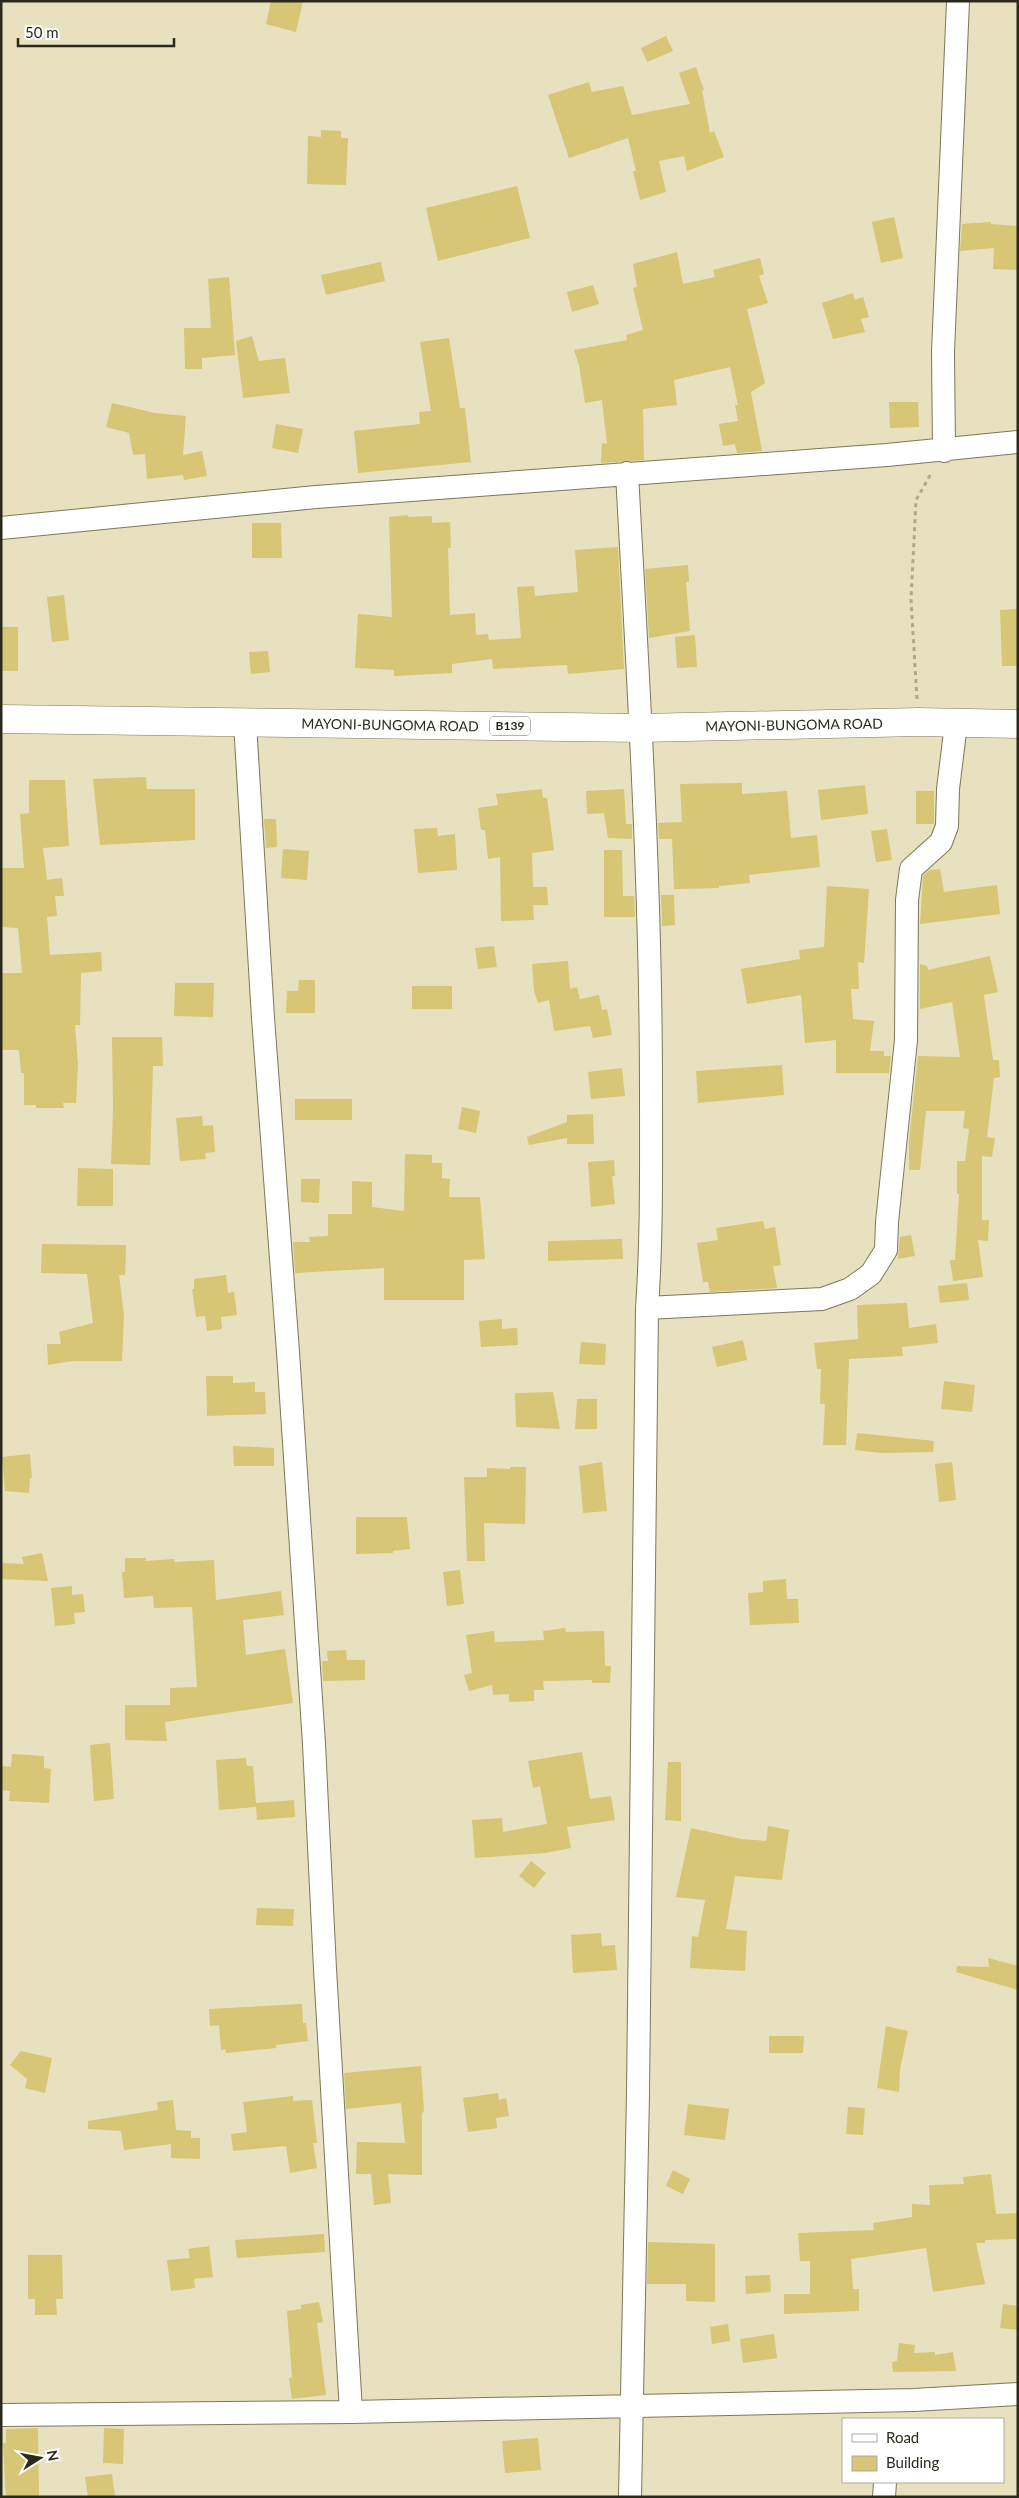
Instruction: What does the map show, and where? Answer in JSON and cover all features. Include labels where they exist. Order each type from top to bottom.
[{"type":"main road","name":"MAYONI-BUNGOMA ROAD","points":[[1,719],[641,728],[919,722],[1018,724]]},
{"type":"street","points":[[944,451],[943,352],[958,1]]},
{"type":"street","points":[[1,528],[316,497],[944,451],[1018,442]]},
{"type":"street","points":[[627,473],[641,728],[651,977],[651,1248],[647,1308],[638,2093],[630,2497]]},
{"type":"street","points":[[245,723],[264,1047],[289,1362],[314,1744],[324,1969],[351,2412]]},
{"type":"street","points":[[647,1308],[822,1299],[850,1289],[871,1274],[886,1250],[887,1222],[906,1040],[906,900],[911,869],[941,842],[947,826],[948,789],[956,724]]},
{"type":"street","points":[[1,2415],[351,2412],[632,2405],[890,2410],[1018,2394]]},
{"type":"street","points":[[884,2497],[885,2483]]},
{"type":"path","points":[[919,722],[911,600],[916,500],[944,451]]},
{"type":"building","points":[[271,1],[303,1],[296,32],[266,24]]},
{"type":"building","points":[[666,36],[673,51],[647,62],[641,48]]},
{"type":"building","points":[[696,67],[704,90],[702,90],[710,133],[714,131],[724,157],[687,171],[684,156],[659,161],[666,192],[640,200],[633,171],[636,171],[628,138],[569,158],[548,95],[589,82],[592,92],[623,86],[632,115],[690,104],[679,73]]},
{"type":"building","points":[[321,130],[341,131],[341,138],[348,138],[346,185],[307,184],[308,136],[321,137]]},
{"type":"building","points":[[517,186],[530,238],[438,261],[426,208]]},
{"type":"building","points":[[894,217],[903,258],[881,263],[872,222]]},
{"type":"building","points":[[991,222],[991,224],[1018,226],[1018,270],[993,269],[994,248],[960,251],[962,224]]},
{"type":"building","points":[[677,252],[683,284],[715,277],[713,270],[760,258],[764,274],[759,276],[768,303],[747,309],[765,383],[751,392],[762,451],[737,453],[735,444],[723,446],[719,424],[738,421],[735,405],[738,405],[730,367],[674,380],[677,405],[643,409],[644,460],[601,463],[602,443],[607,444],[602,400],[585,403],[579,365],[574,350],[627,340],[626,335],[643,330],[633,288],[637,287],[633,264]]},
{"type":"building","points":[[381,262],[385,281],[326,295],[321,275]]},
{"type":"building","points":[[229,277],[235,355],[202,358],[202,369],[185,369],[184,328],[211,328],[208,279]]},
{"type":"building","points":[[593,285],[599,304],[572,312],[567,292]]},
{"type":"building","points":[[853,293],[855,300],[863,297],[869,317],[861,319],[865,332],[833,339],[822,303]]},
{"type":"building","points":[[252,336],[259,361],[285,358],[290,393],[243,398],[236,341]]},
{"type":"building","points":[[449,338],[460,408],[465,408],[471,462],[358,473],[354,431],[420,424],[419,412],[431,411],[420,342]]},
{"type":"building","points":[[889,402],[918,402],[919,427],[890,428]]},
{"type":"building","points":[[112,403],[155,413],[186,416],[183,455],[202,451],[207,476],[184,480],[183,475],[147,479],[145,454],[133,455],[129,433],[106,427]]},
{"type":"building","points":[[276,424],[303,429],[298,453],[272,448]]},
{"type":"building","points":[[408,515],[408,517],[432,516],[432,523],[450,522],[451,548],[448,548],[450,615],[475,613],[476,635],[488,634],[489,640],[521,638],[517,587],[534,586],[535,596],[578,592],[575,550],[618,547],[624,669],[568,674],[567,665],[493,669],[492,659],[452,664],[452,673],[394,676],[394,670],[355,668],[358,614],[392,617],[389,517]]},
{"type":"building","points":[[252,523],[281,523],[282,558],[252,558]]},
{"type":"building","points":[[688,565],[689,582],[686,582],[690,631],[649,638],[645,569]]},
{"type":"building","points":[[64,595],[69,640],[52,642],[47,597]]},
{"type":"building","points":[[1018,609],[1018,666],[1002,666],[1000,610]]},
{"type":"building","points":[[1,627],[18,627],[18,671],[1,671]]},
{"type":"building","points":[[695,635],[697,667],[677,668],[675,637]]},
{"type":"building","points":[[268,651],[270,672],[251,674],[249,652]]},
{"type":"building","points":[[146,777],[147,789],[195,789],[195,840],[100,845],[93,779]]},
{"type":"building","points":[[29,780],[65,780],[69,846],[43,848],[47,880],[62,878],[64,896],[55,896],[57,916],[47,917],[50,955],[101,952],[102,971],[81,973],[80,1025],[75,1025],[78,1064],[76,1103],[63,1103],[64,1108],[36,1108],[36,1105],[24,1105],[24,1073],[21,1073],[19,1050],[1,1050],[1,973],[22,973],[18,928],[1,927],[1,868],[24,868],[20,814],[29,813]]},
{"type":"building","points":[[742,783],[742,794],[787,791],[791,838],[817,835],[820,867],[749,875],[750,883],[719,886],[719,888],[674,889],[672,839],[659,839],[658,823],[682,822],[680,784]]},
{"type":"building","points":[[865,785],[868,814],[821,820],[818,790]]},
{"type":"building","points":[[542,789],[543,798],[547,798],[554,850],[532,853],[533,887],[547,887],[548,905],[533,905],[534,920],[501,921],[500,857],[488,859],[485,830],[481,830],[478,808],[498,805],[496,794]]},
{"type":"building","points":[[624,789],[626,824],[632,824],[632,839],[608,838],[604,813],[587,814],[586,791]]},
{"type":"building","points":[[916,791],[934,791],[934,824],[916,824]]},
{"type":"building","points":[[264,819],[276,819],[277,847],[266,848]]},
{"type":"building","points":[[437,828],[438,836],[455,834],[457,870],[418,873],[414,829]]},
{"type":"building","points":[[887,829],[892,860],[876,862],[871,831]]},
{"type":"building","points":[[283,849],[309,851],[307,880],[281,878]]},
{"type":"building","points":[[604,850],[622,850],[623,896],[634,896],[635,917],[604,917]]},
{"type":"building","points":[[940,869],[944,892],[997,885],[1000,914],[920,924],[923,876],[929,870]]},
{"type":"building","points":[[827,886],[869,889],[864,963],[858,962],[859,989],[851,989],[853,1019],[874,1021],[870,1051],[884,1051],[884,1056],[891,1056],[889,1073],[836,1073],[836,1040],[805,1043],[801,995],[747,1004],[741,969],[800,959],[799,950],[824,947]]},
{"type":"building","points":[[661,895],[674,895],[675,925],[662,926]]},
{"type":"building","points":[[494,946],[497,967],[478,969],[475,948]]},
{"type":"building","points":[[990,956],[998,992],[984,995],[993,1060],[999,1060],[1000,1077],[994,1078],[987,1137],[995,1138],[992,1157],[982,1156],[982,1220],[989,1220],[988,1241],[978,1240],[983,1277],[953,1281],[950,1260],[955,1260],[959,1194],[957,1194],[957,1161],[965,1161],[969,1129],[963,1128],[965,1111],[926,1111],[920,1170],[909,1170],[909,1141],[918,1056],[960,1057],[952,1002],[920,1009],[920,964],[927,966],[928,970]]},
{"type":"building","points":[[568,961],[570,989],[577,987],[580,999],[599,995],[602,1010],[607,1009],[612,1035],[593,1038],[590,1026],[554,1031],[549,1000],[538,1003],[534,991],[532,964]]},
{"type":"building","points":[[299,980],[315,980],[315,1013],[286,1013],[287,991],[298,991]]},
{"type":"building","points":[[175,983],[214,983],[213,1017],[174,1016]]},
{"type":"building","points":[[412,986],[452,986],[452,1009],[412,1009]]},
{"type":"building","points":[[112,1037],[162,1037],[163,1066],[153,1066],[150,1165],[111,1164],[113,1111]]},
{"type":"building","points":[[782,1065],[784,1095],[698,1103],[696,1071]]},
{"type":"building","points":[[622,1068],[625,1096],[591,1099],[588,1072]]},
{"type":"building","points":[[295,1099],[352,1099],[352,1120],[295,1120]]},
{"type":"building","points":[[462,1107],[480,1111],[476,1133],[458,1129]]},
{"type":"building","points":[[593,1114],[594,1144],[567,1144],[567,1138],[529,1145],[527,1137],[567,1122],[567,1115]]},
{"type":"building","points":[[202,1116],[203,1126],[213,1125],[215,1152],[205,1153],[206,1159],[180,1161],[176,1118]]},
{"type":"building","points":[[405,1154],[432,1155],[432,1163],[442,1163],[442,1178],[450,1179],[449,1197],[480,1197],[485,1259],[464,1260],[464,1300],[384,1300],[384,1268],[295,1273],[293,1242],[310,1242],[309,1237],[328,1236],[328,1214],[352,1214],[352,1181],[372,1182],[372,1207],[404,1211]]},
{"type":"building","points":[[614,1160],[615,1176],[612,1176],[615,1204],[591,1207],[588,1162]]},
{"type":"building","points":[[78,1168],[113,1169],[113,1206],[77,1206]]},
{"type":"building","points":[[301,1179],[320,1179],[319,1203],[301,1202]]},
{"type":"building","points":[[763,1221],[765,1229],[775,1227],[781,1265],[773,1266],[777,1288],[710,1292],[708,1282],[703,1282],[697,1243],[718,1240],[716,1228]]},
{"type":"building","points":[[911,1235],[915,1256],[898,1259],[900,1237]]},
{"type":"building","points":[[622,1239],[623,1259],[548,1261],[548,1241]]},
{"type":"building","points":[[42,1244],[126,1245],[125,1275],[119,1275],[124,1315],[122,1361],[73,1361],[48,1365],[47,1344],[61,1344],[59,1332],[93,1323],[87,1274],[41,1273]]},
{"type":"building","points":[[226,1275],[228,1293],[234,1292],[237,1315],[221,1317],[222,1329],[207,1331],[205,1316],[196,1317],[192,1289],[194,1289],[194,1279]]},
{"type":"building","points":[[967,1283],[969,1300],[940,1303],[938,1286]]},
{"type":"building","points":[[907,1303],[909,1328],[936,1324],[938,1343],[902,1347],[903,1356],[849,1359],[846,1445],[823,1445],[825,1404],[820,1404],[821,1369],[817,1369],[814,1343],[858,1339],[857,1305]]},
{"type":"building","points":[[502,1319],[502,1329],[517,1328],[518,1345],[481,1347],[479,1321]]},
{"type":"building","points":[[743,1340],[747,1360],[717,1367],[712,1347]]},
{"type":"building","points":[[581,1342],[606,1344],[605,1365],[579,1364]]},
{"type":"building","points":[[206,1376],[233,1376],[233,1383],[255,1382],[255,1392],[265,1392],[266,1414],[207,1416]]},
{"type":"building","points":[[944,1381],[975,1385],[972,1412],[941,1409]]},
{"type":"building","points":[[553,1392],[560,1429],[516,1427],[515,1393]]},
{"type":"building","points":[[577,1399],[597,1399],[597,1429],[575,1429]]},
{"type":"building","points":[[857,1433],[934,1441],[933,1452],[881,1453],[855,1450]]},
{"type":"building","points":[[233,1446],[274,1448],[274,1466],[234,1466]]},
{"type":"building","points":[[30,1454],[32,1478],[30,1478],[29,1493],[5,1491],[2,1457]]},
{"type":"building","points":[[602,1462],[607,1511],[583,1513],[579,1466]]},
{"type":"building","points":[[952,1462],[956,1500],[939,1502],[935,1464]]},
{"type":"building","points":[[510,1467],[526,1467],[525,1524],[484,1523],[485,1561],[467,1561],[464,1477],[487,1477],[487,1468],[510,1469]]},
{"type":"building","points":[[356,1517],[407,1517],[410,1549],[393,1551],[393,1553],[356,1554]]},
{"type":"building","points":[[42,1553],[48,1581],[1,1579],[1,1563],[24,1564],[22,1557]]},
{"type":"building","points":[[125,1558],[146,1558],[145,1561],[174,1559],[175,1562],[214,1560],[216,1600],[281,1591],[284,1615],[243,1620],[246,1655],[285,1649],[293,1703],[165,1722],[167,1741],[125,1740],[125,1705],[170,1705],[170,1688],[197,1687],[192,1607],[154,1608],[153,1596],[124,1598],[122,1572],[125,1572]]},
{"type":"building","points":[[460,1570],[464,1604],[447,1606],[443,1572]]},
{"type":"building","points":[[786,1579],[787,1599],[798,1599],[799,1623],[750,1625],[748,1593],[763,1592],[763,1581]]},
{"type":"building","points":[[72,1586],[72,1595],[83,1594],[85,1612],[74,1613],[75,1624],[55,1626],[51,1588]]},
{"type":"building","points":[[565,1628],[566,1632],[604,1631],[605,1666],[611,1666],[610,1683],[592,1683],[592,1680],[543,1681],[544,1690],[534,1690],[534,1701],[509,1702],[509,1694],[493,1695],[492,1685],[469,1691],[464,1675],[472,1673],[466,1635],[494,1631],[495,1642],[544,1640],[543,1631]]},
{"type":"building","points":[[346,1650],[347,1660],[365,1660],[365,1680],[323,1681],[322,1661],[328,1661],[327,1651]]},
{"type":"building","points":[[110,1743],[114,1799],[94,1801],[90,1745]]},
{"type":"building","points":[[582,1752],[590,1799],[611,1796],[615,1820],[567,1827],[571,1848],[545,1853],[475,1858],[472,1820],[502,1818],[503,1832],[547,1824],[540,1786],[533,1788],[528,1761]]},
{"type":"building","points":[[12,1754],[44,1756],[44,1768],[51,1769],[49,1803],[9,1801],[10,1791],[1,1790],[1,1766],[11,1767]]},
{"type":"building","points":[[246,1758],[247,1766],[253,1766],[256,1803],[294,1800],[295,1817],[257,1820],[256,1807],[219,1810],[216,1760]]},
{"type":"building","points":[[668,1762],[681,1762],[681,1821],[665,1820]]},
{"type":"building","points":[[768,1826],[789,1830],[782,1880],[735,1876],[726,1929],[747,1931],[745,1971],[690,1968],[692,1936],[698,1937],[705,1900],[676,1897],[691,1828],[741,1839],[766,1841]]},
{"type":"building","points":[[531,1861],[546,1873],[534,1888],[519,1876]]},
{"type":"building","points":[[257,1908],[294,1909],[293,1926],[256,1925]]},
{"type":"building","points":[[601,1933],[602,1946],[615,1945],[617,1970],[573,1973],[571,1935]]},
{"type":"building","points":[[988,1958],[1018,1966],[1018,1990],[956,1972],[957,1966],[989,1967]]},
{"type":"building","points":[[302,2004],[303,2023],[306,2023],[308,2041],[276,2045],[276,2048],[226,2053],[225,2049],[221,2050],[219,2025],[210,2026],[209,2009]]},
{"type":"building","points":[[886,2026],[908,2031],[900,2069],[899,2092],[877,2088]]},
{"type":"building","points":[[769,2036],[804,2036],[803,2053],[769,2053]]},
{"type":"building","points":[[21,2051],[52,2058],[45,2093],[25,2088],[27,2079],[10,2065]]},
{"type":"building","points":[[421,2066],[424,2111],[422,2114],[422,2175],[388,2174],[391,2203],[374,2205],[371,2174],[356,2174],[357,2142],[405,2143],[401,2103],[346,2109],[344,2073]]},
{"type":"building","points":[[498,2093],[499,2100],[506,2098],[509,2116],[496,2118],[497,2128],[468,2132],[463,2098]]},
{"type":"building","points":[[293,2096],[293,2101],[312,2100],[317,2143],[313,2143],[317,2168],[290,2173],[286,2146],[233,2151],[231,2134],[247,2132],[243,2102]]},
{"type":"building","points":[[173,2100],[176,2130],[191,2131],[191,2138],[200,2138],[200,2159],[171,2158],[171,2144],[124,2150],[121,2131],[88,2129],[88,2121],[158,2110],[157,2102]]},
{"type":"building","points":[[688,2104],[729,2109],[725,2140],[684,2135]]},
{"type":"building","points":[[848,2107],[865,2108],[863,2135],[846,2134]]},
{"type":"building","points":[[673,2170],[690,2179],[683,2194],[666,2186]]},
{"type":"building","points":[[991,2174],[996,2214],[1018,2213],[1018,2239],[985,2240],[985,2243],[976,2243],[985,2284],[933,2292],[926,2248],[851,2259],[853,2289],[859,2289],[859,2311],[784,2314],[784,2294],[810,2294],[810,2261],[800,2261],[798,2233],[874,2230],[873,2223],[912,2217],[912,2204],[930,2205],[929,2185],[964,2184],[963,2177]]},
{"type":"building","points":[[324,2234],[325,2252],[237,2258],[235,2240]]},
{"type":"building","points":[[648,2242],[715,2244],[715,2302],[686,2301],[686,2284],[647,2284]]},
{"type":"building","points":[[209,2246],[213,2277],[194,2279],[195,2288],[171,2291],[167,2260],[190,2258],[188,2249]]},
{"type":"building","points":[[28,2255],[62,2255],[63,2299],[56,2299],[57,2315],[35,2315],[35,2299],[28,2299]]},
{"type":"building","points":[[770,2275],[771,2292],[746,2294],[745,2276]]},
{"type":"building","points":[[319,2302],[323,2322],[317,2323],[326,2395],[292,2399],[289,2378],[292,2377],[287,2311],[301,2309],[301,2305]]},
{"type":"building","points":[[1003,2304],[1018,2306],[1018,2330],[1000,2328]]},
{"type":"building","points":[[728,2324],[730,2341],[712,2344],[710,2327]]},
{"type":"building","points":[[774,2334],[777,2358],[743,2363],[740,2339]]},
{"type":"building","points":[[899,2343],[915,2345],[914,2353],[935,2352],[935,2355],[953,2352],[956,2371],[893,2372],[892,2362],[897,2361]]},
{"type":"building","points":[[38,2428],[39,2497],[6,2497],[3,2443],[6,2443],[6,2429]]},
{"type":"building","points":[[104,2428],[124,2429],[123,2464],[103,2463]]},
{"type":"building","points":[[538,2438],[541,2470],[505,2473],[502,2441]]},
{"type":"building","points":[[112,2474],[115,2497],[88,2497],[85,2477]]}]
